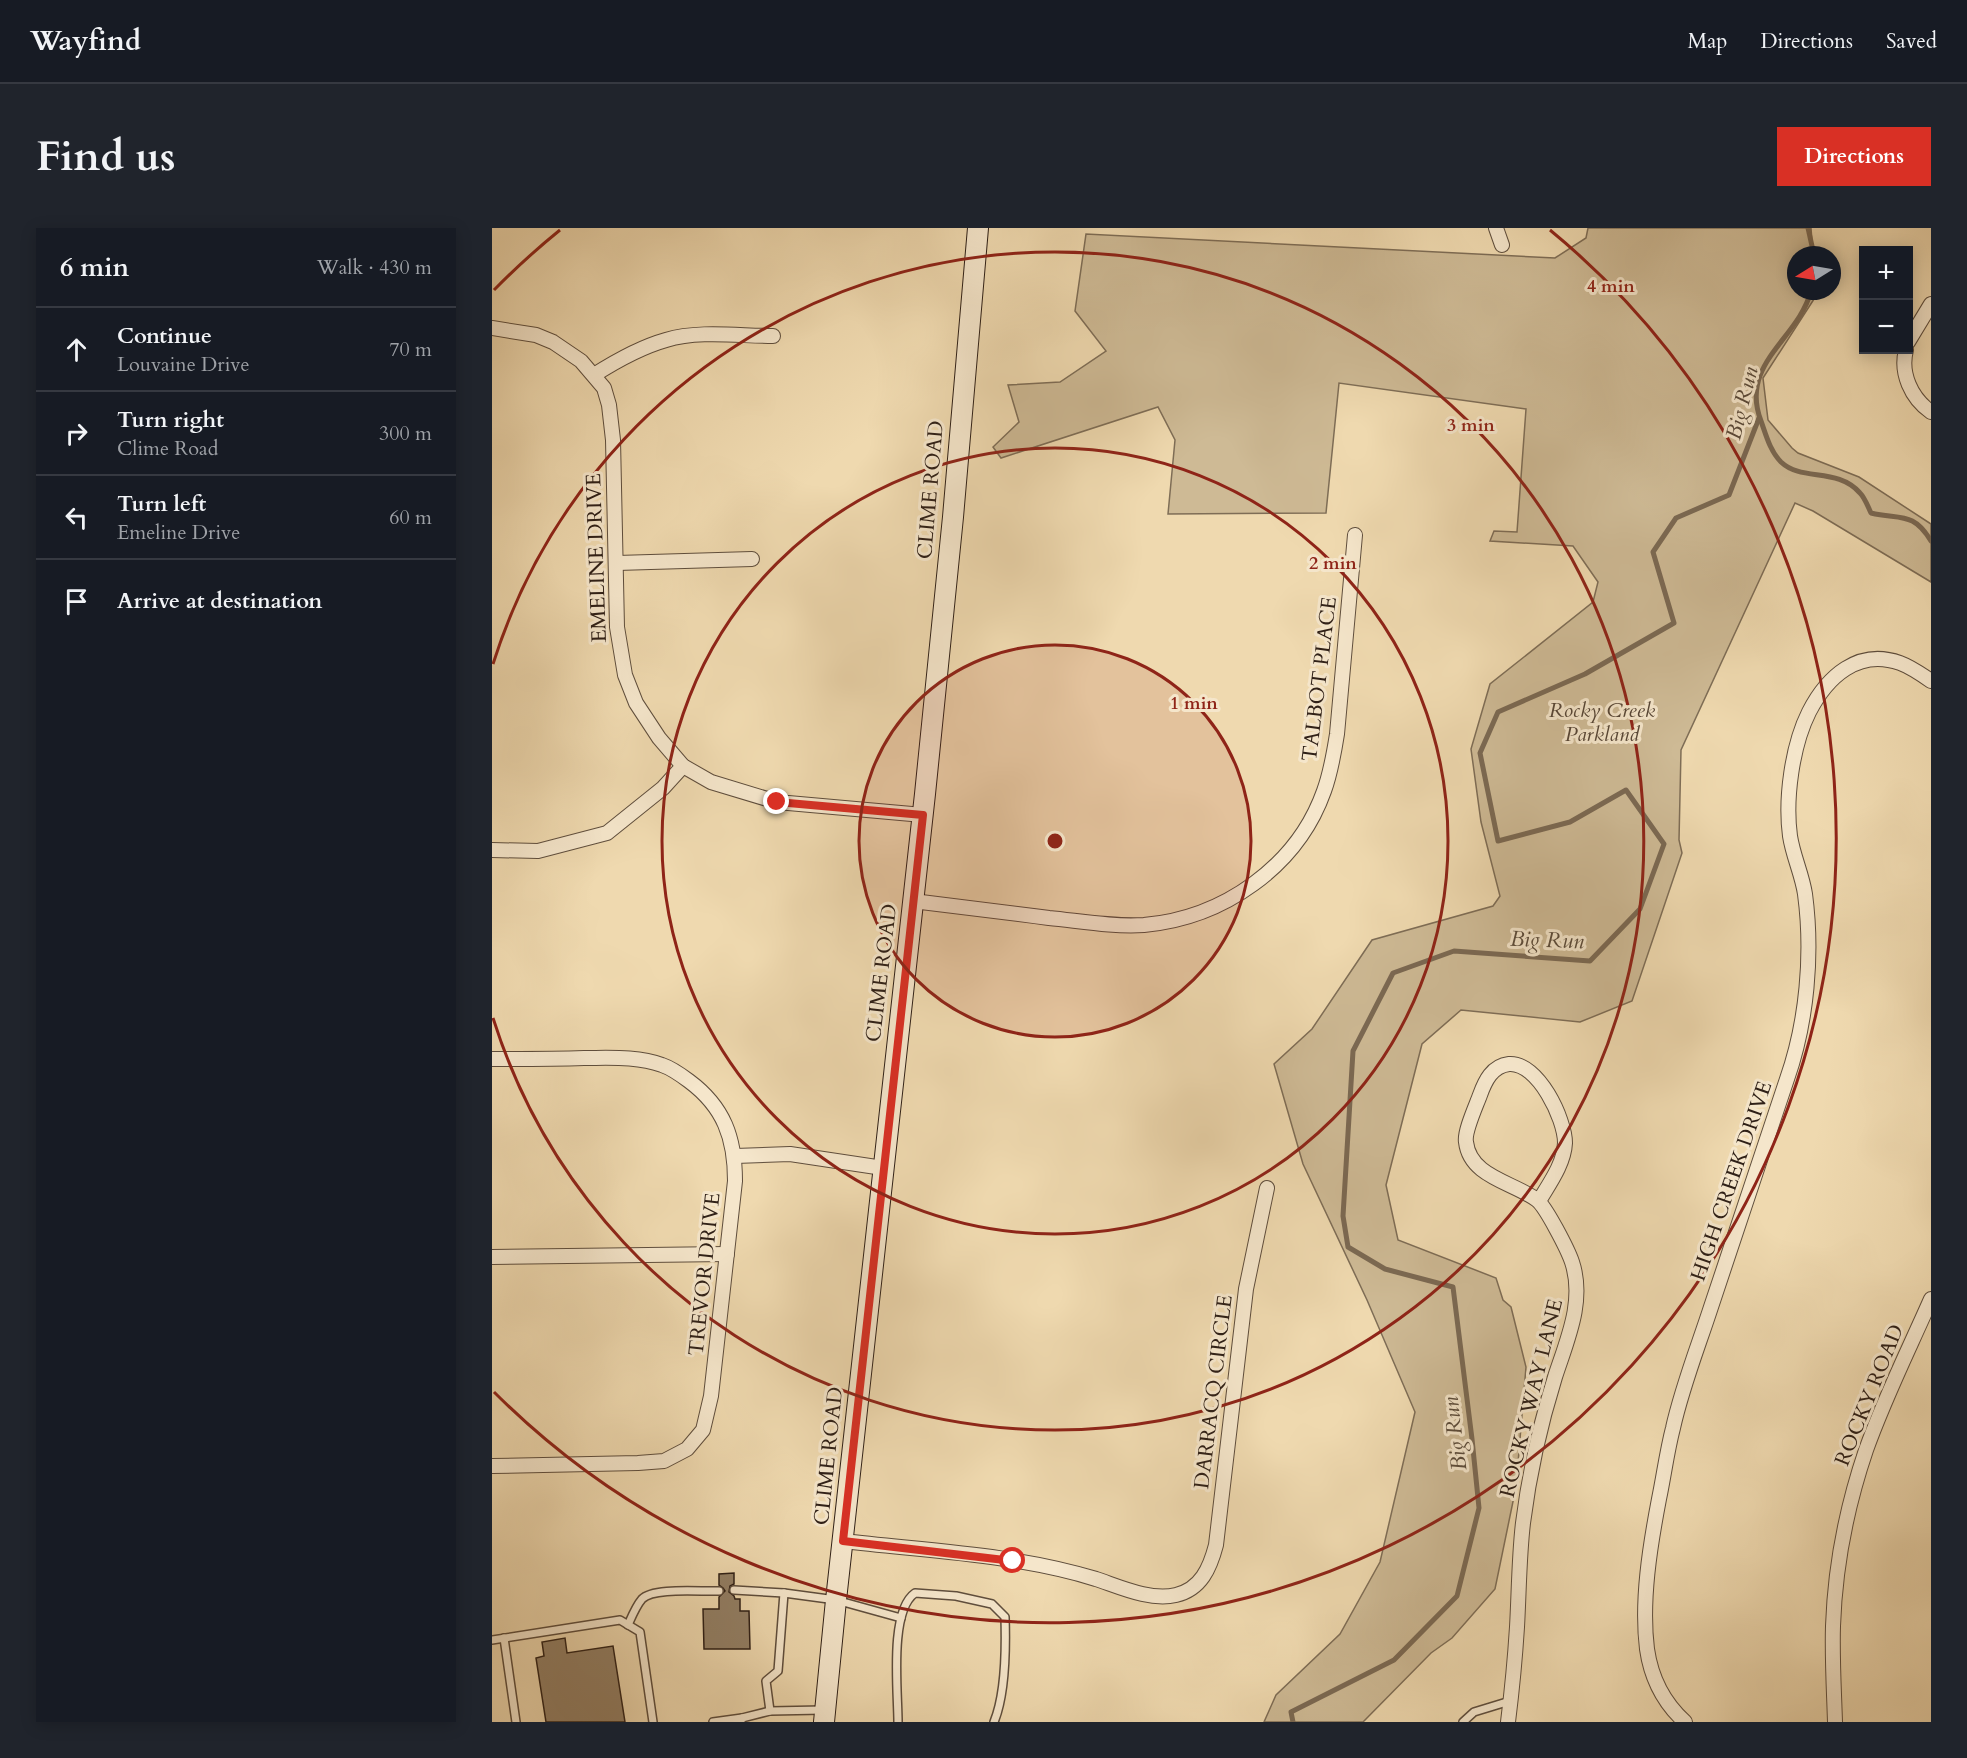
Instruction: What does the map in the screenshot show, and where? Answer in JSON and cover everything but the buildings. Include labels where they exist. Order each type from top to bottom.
[{"type":"main road","name":"CLIME ROAD","points":[[825,1716],[923,815],[953,517],[978,228]]},
{"type":"street","points":[[1496,228],[1502,245]]},
{"type":"street","points":[[1913,334],[1931,304]]},
{"type":"street","points":[[492,328],[536,335],[553,342],[581,361],[594,375],[613,363],[666,340],[694,336],[773,336]]},
{"type":"street","points":[[1905,354],[1903,361],[1908,386],[1931,412]]},
{"type":"street","name":"EMELINE DRIVE","points":[[594,375],[604,388],[612,419],[617,627],[625,675],[642,712],[659,738],[683,766],[711,782],[777,802],[923,815]]},
{"type":"street","name":"TALBOT PLACE","points":[[914,901],[1107,924],[1144,925],[1202,912],[1231,899],[1260,879],[1287,855],[1308,824],[1323,793],[1332,765],[1337,734],[1355,535]]},
{"type":"street","points":[[617,563],[752,559]]},
{"type":"street","name":"HIGH CREEK DRIVE","points":[[1684,1722],[1672,1711],[1651,1668],[1647,1647],[1648,1555],[1673,1426],[1746,1198],[1789,1073],[1805,1012],[1807,915],[1801,874],[1790,839],[1789,812],[1791,776],[1799,738],[1809,712],[1824,690],[1846,667],[1871,659],[1887,659],[1902,663],[1931,681]]},
{"type":"street","points":[[492,850],[538,851],[607,833],[663,788],[683,766]]},
{"type":"street","name":"TREVOR DRIVE","points":[[492,1059],[605,1058],[644,1060],[662,1065],[700,1089],[717,1108],[729,1131],[735,1156],[735,1180],[711,1396],[704,1430],[687,1449],[664,1461],[492,1466]]},
{"type":"street","points":[[1510,1064],[1525,1067],[1537,1076],[1561,1118],[1565,1144],[1557,1169],[1539,1200],[1487,1173],[1471,1160],[1465,1140],[1485,1081],[1495,1069],[1510,1064]]},
{"type":"street","points":[[735,1156],[790,1154],[883,1168]]},
{"type":"street","name":"DARRACQ CIRCLE","points":[[843,1541],[1062,1569],[1150,1595],[1173,1596],[1186,1592],[1196,1585],[1207,1573],[1216,1545],[1246,1289],[1267,1188]]},
{"type":"street","name":"ROCKY WAY LANE","points":[[1508,1722],[1523,1520],[1548,1401],[1570,1334],[1578,1293],[1572,1262],[1539,1200]]},
{"type":"street","points":[[492,1257],[727,1254]]},
{"type":"street","name":"ROCKY ROAD","points":[[1835,1722],[1833,1625],[1836,1584],[1854,1489],[1866,1449],[1931,1299]]},
{"type":"lane","points":[[734,1590],[784,1593],[836,1600],[901,1618]]},
{"type":"lane","points":[[628,1625],[644,1597],[657,1592],[719,1591]]},
{"type":"lane","points":[[770,1711],[766,1681],[778,1671],[784,1593]]},
{"type":"lane","points":[[898,1722],[897,1637],[908,1598],[915,1593],[956,1596],[992,1604],[1005,1617],[1006,1640],[999,1708],[994,1722]]},
{"type":"lane","points":[[492,1640],[620,1620],[640,1632],[653,1722]]},
{"type":"lane","points":[[504,1638],[516,1722]]},
{"type":"lane","points":[[1463,1722],[1474,1713],[1510,1701]]},
{"type":"lane","points":[[713,1722],[742,1720],[770,1711],[825,1716]]},
{"type":"green space","name":"Rocky Creek Parkland","points":[[1588,228],[1811,228],[1812,246],[1787,246],[1787,300],[1813,300],[1763,378],[1768,420],[1798,453],[1859,477],[1931,524],[1931,582],[1813,511],[1795,503],[1681,750],[1679,840],[1682,853],[1632,1001],[1580,1022],[1461,1010],[1422,1044],[1386,1185],[1398,1240],[1496,1278],[1503,1300],[1511,1307],[1526,1367],[1516,1487],[1495,1589],[1452,1638],[1431,1653],[1363,1722],[1264,1722],[1276,1695],[1340,1634],[1380,1562],[1415,1412],[1367,1300],[1303,1164],[1274,1064],[1312,1029],[1372,940],[1493,906],[1500,896],[1481,822],[1471,749],[1490,684],[1593,602],[1598,582],[1573,546],[1490,541],[1494,531],[1517,532],[1526,409],[1339,383],[1326,513],[1168,514],[1175,440],[1158,407],[1001,458],[993,447],[1019,422],[1008,385],[1060,382],[1106,351],[1075,311],[1086,234],[1555,258],[1586,238]]},
{"type":"waterway","name":"Big Run","points":[[1808,228],[1812,246]]},
{"type":"waterway","points":[[1807,300],[1795,324],[1764,367],[1758,383],[1756,401],[1771,448],[1777,458],[1789,468],[1841,480],[1851,485],[1862,495],[1871,513],[1912,521],[1924,531],[1931,541]]},
{"type":"waterway","name":"Big Run","points":[[1293,1722],[1291,1712],[1394,1660],[1457,1596],[1479,1508],[1453,1287],[1385,1269],[1348,1247],[1343,1216],[1353,1051],[1393,973],[1454,951],[1590,961],[1640,909],[1664,844],[1626,790],[1570,822],[1498,841],[1480,753],[1498,712],[1585,674],[1674,623],[1653,552],[1676,518],[1729,495],[1759,418]]},
{"type":"route","points":[[777,802],[923,815],[843,1541],[1013,1561]]}]
